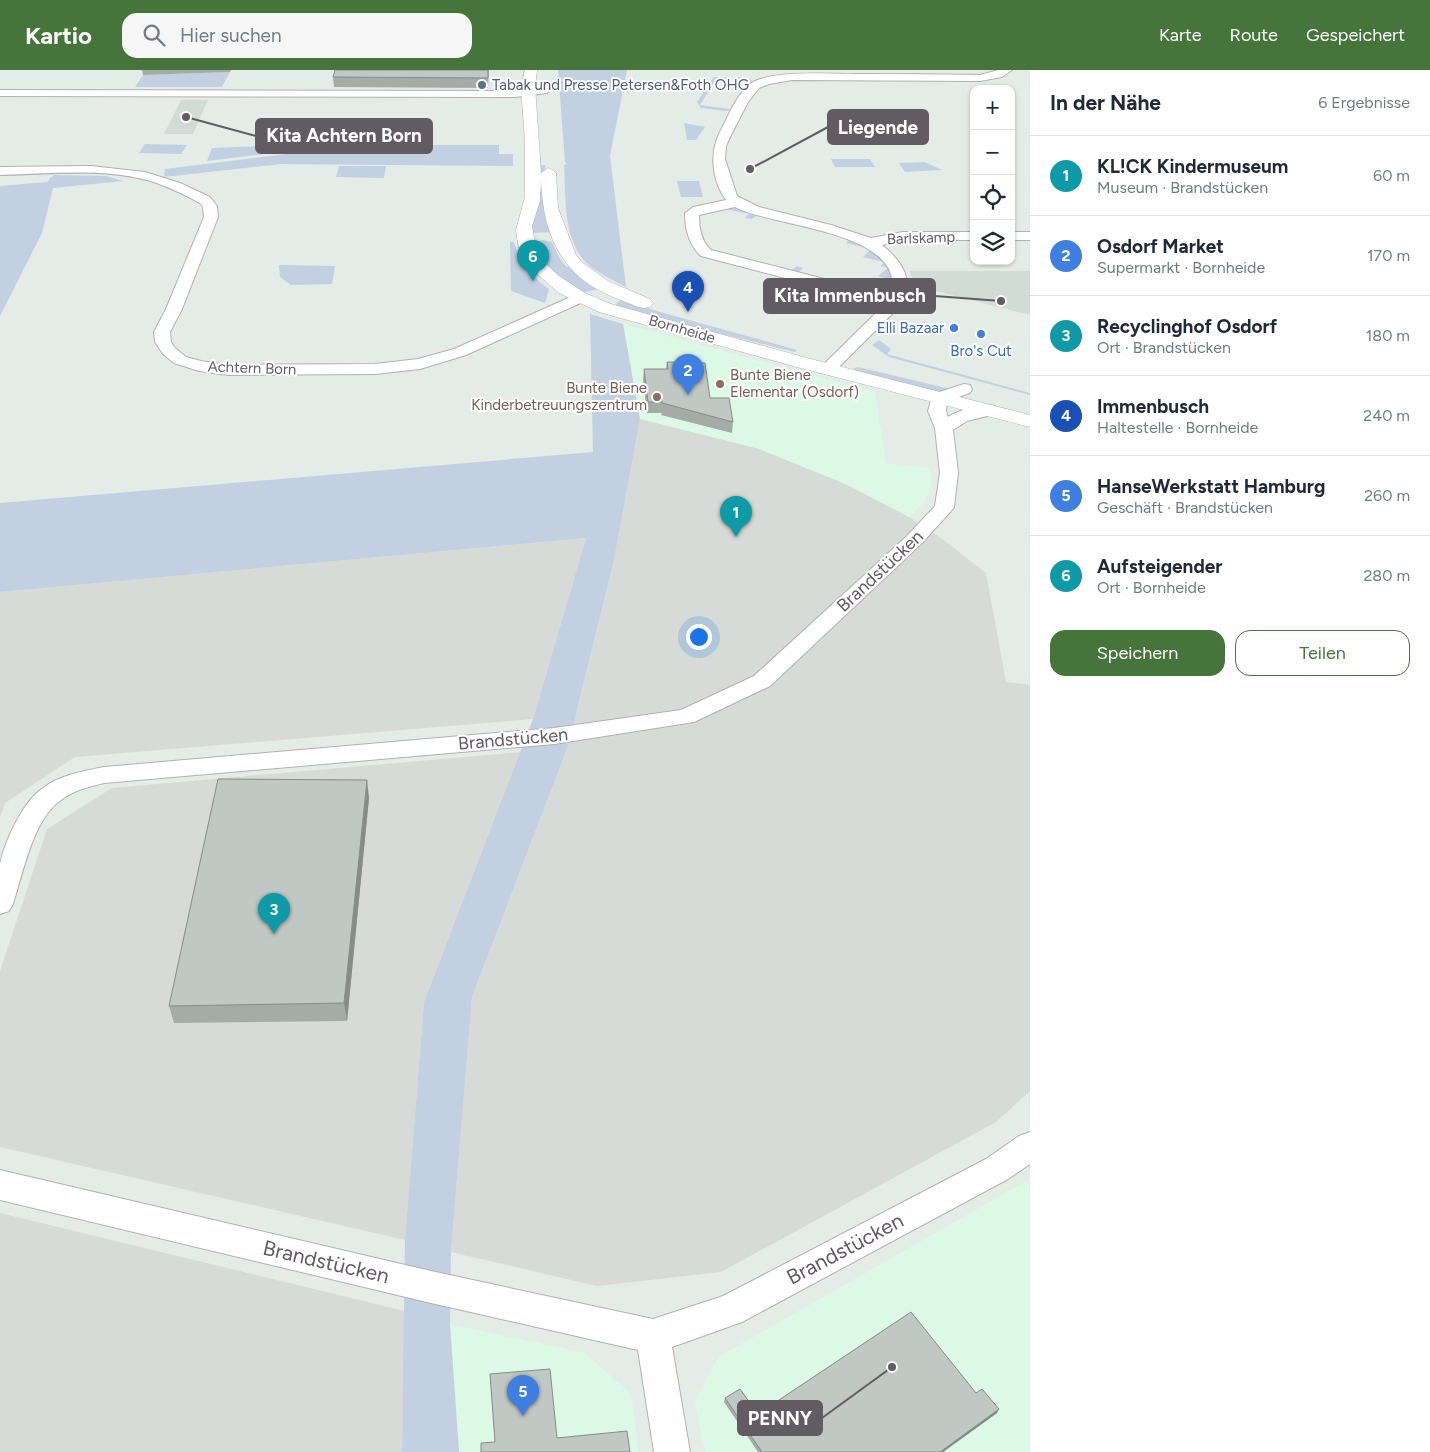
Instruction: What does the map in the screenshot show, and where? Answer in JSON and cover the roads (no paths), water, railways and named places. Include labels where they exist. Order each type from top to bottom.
[{"type":"street","points":[[531,70],[528,86],[536,92]]},
{"type":"street","points":[[833,363],[896,302],[901,289],[894,264],[885,253],[848,234],[760,213],[738,202],[728,193],[717,158],[719,146],[736,115],[755,86],[766,82],[792,78],[980,78],[998,75],[1006,70]]},
{"type":"street","points":[[546,76],[536,92],[533,198],[532,206],[526,218],[525,238],[547,234],[562,238]]},
{"type":"street","points":[[0,92],[536,92]]},
{"type":"street","name":"Bornheide","points":[[536,92],[545,112],[549,200],[568,256],[577,267],[602,285],[621,295],[939,398],[1030,421]]},
{"type":"street","name":"Achtern Born","points":[[0,171],[95,171],[144,176],[205,200],[210,206],[211,217],[174,309],[162,332],[163,342],[169,352],[180,360],[199,366],[228,370],[375,370],[420,364],[460,352],[580,298]]},
{"type":"street","points":[[738,202],[698,210],[692,213],[696,238],[700,249],[706,253],[896,302]]},
{"type":"street","name":"Barlskamp","points":[[868,243],[903,236],[970,236]]},
{"type":"street","points":[[1015,236],[1030,236]]},
{"type":"street","name":"Bornheide","points":[[525,238],[535,261],[547,274],[580,298],[605,308],[833,363],[964,389],[1030,409]]},
{"type":"street","points":[[939,398],[964,389]]},
{"type":"street","name":"Brandstücken","points":[[0,904],[30,821],[44,800],[72,782],[104,775],[554,736],[686,717],[762,681],[914,540],[944,507],[948,473],[944,428],[937,411],[939,398]]},
{"type":"street","points":[[944,428],[961,417],[989,410]]},
{"type":"street","name":"Brandstücken","points":[[0,1185],[393,1278],[653,1336],[730,1310],[998,1169],[1030,1146]]},
{"type":"street","points":[[653,1336],[672,1452]]},
{"type":"place","name":"Tabak und Presse Petersen&Foth OHG","points":[[482,85]]},
{"type":"place","name":"Kita Achtern Born","points":[[186,117]]},
{"type":"place","name":"Liegende","points":[[750,169]]},
{"type":"place","name":"Aufsteigender","points":[[533,281]]},
{"type":"place","name":"Kita Immenbusch","points":[[1001,301]]},
{"type":"place","name":"Immenbusch","points":[[688,312]]},
{"type":"place","name":"Elli Bazaar","points":[[954,328]]},
{"type":"place","name":"Bro's Cut","points":[[981,334]]},
{"type":"place","name":"Bunte Biene Elementar (Osdorf)","points":[[720,384]]},
{"type":"place","name":"Osdorf Market","points":[[688,395]]},
{"type":"place","name":"Bunte Biene Kinderbetreuungszentrum","points":[[657,397]]},
{"type":"place","name":"KL!CK Kindermuseum","points":[[736,537]]},
{"type":"place","name":"Recyclinghof Osdorf","points":[[274,934]]},
{"type":"place","name":"PENNY","points":[[892,1367]]},
{"type":"place","name":"HanseWerkstatt Hamburg","points":[[523,1416]]}]
